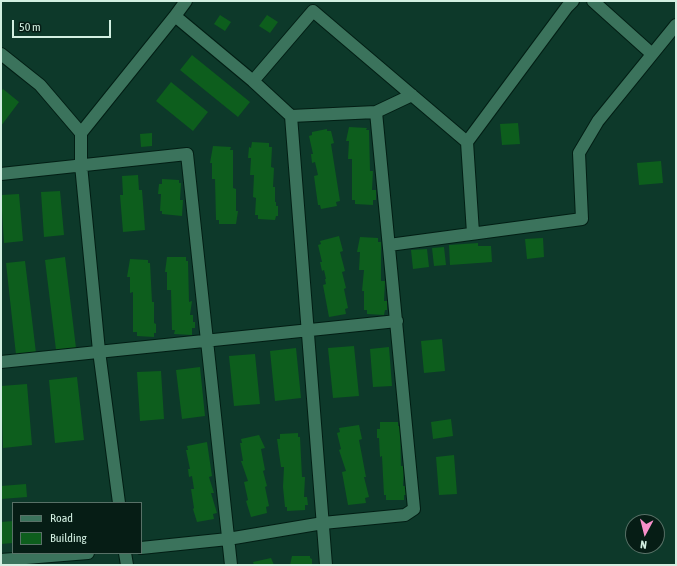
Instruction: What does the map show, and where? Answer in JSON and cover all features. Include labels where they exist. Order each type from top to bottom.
[{"type":"street","points":[[119,502],[99,351],[81,166],[81,133],[186,1]]},
{"type":"street","points":[[473,234],[467,142],[567,7],[574,1]]},
{"type":"street","points":[[593,1],[652,54]]},
{"type":"street","points":[[253,81],[314,11],[467,142]]},
{"type":"street","points":[[175,16],[253,81],[291,116],[326,565]]},
{"type":"street","points":[[389,244],[582,219],[578,153],[598,121],[676,25]]},
{"type":"street","points":[[1,54],[40,85],[81,133]]},
{"type":"street","points":[[291,116],[376,112],[412,95]]},
{"type":"street","points":[[142,548],[228,539],[323,523],[405,515],[414,509],[376,112]]},
{"type":"street","points":[[1,174],[187,154],[231,565]]},
{"type":"street","points":[[1,362],[397,321]]},
{"type":"street","points":[[1,560],[15,562],[80,554]]},
{"type":"street","points":[[125,554],[127,565]]},
{"type":"building","points":[[220,15],[231,22],[225,31],[214,24]]},
{"type":"building","points":[[267,15],[278,22],[270,33],[259,26]]},
{"type":"building","points":[[192,55],[250,102],[238,117],[180,70]]},
{"type":"building","points":[[171,82],[208,112],[193,131],[156,101]]},
{"type":"building","points":[[3,89],[19,102],[1,126],[1,91]]},
{"type":"building","points":[[518,123],[520,144],[502,145],[500,124]]},
{"type":"building","points":[[349,127],[367,128],[366,130],[369,130],[370,171],[373,171],[372,190],[376,190],[376,200],[373,200],[373,205],[355,204],[355,200],[352,200],[352,159],[348,159],[349,141],[346,141]]},
{"type":"building","points":[[327,129],[327,131],[331,131],[334,143],[331,144],[340,201],[336,202],[337,206],[321,209],[320,205],[318,205],[314,176],[318,175],[315,162],[312,163],[311,154],[313,154],[309,136],[312,135],[312,132]]},
{"type":"building","points":[[152,133],[152,146],[141,147],[140,134]]},
{"type":"building","points":[[252,142],[269,143],[269,147],[272,147],[271,167],[274,168],[273,187],[275,187],[276,206],[278,206],[278,216],[276,216],[275,220],[258,219],[258,215],[255,215],[256,198],[253,197],[254,175],[250,175],[251,158],[248,158],[249,147],[251,148]]},
{"type":"building","points":[[213,146],[231,147],[230,150],[233,150],[233,188],[236,189],[236,211],[238,211],[236,224],[219,224],[219,220],[216,220],[215,179],[212,179],[212,163],[210,163]]},
{"type":"building","points":[[661,161],[663,183],[639,185],[637,163]]},
{"type":"building","points":[[138,175],[139,190],[142,190],[145,230],[123,232],[120,195],[123,195],[122,176]]},
{"type":"building","points":[[162,179],[179,180],[179,183],[181,183],[180,200],[183,200],[182,216],[162,214],[162,211],[160,211],[161,194],[158,194],[159,184],[162,184]]},
{"type":"building","points":[[60,191],[64,235],[44,237],[41,192]]},
{"type":"building","points":[[19,194],[23,241],[4,243],[1,195]]},
{"type":"building","points":[[339,236],[343,251],[340,252],[345,271],[342,272],[346,288],[344,289],[348,308],[345,309],[346,314],[329,317],[323,285],[326,284],[326,279],[324,270],[322,271],[320,262],[322,262],[318,245],[321,244],[320,241]]},
{"type":"building","points":[[360,237],[378,238],[378,242],[381,242],[381,281],[385,281],[384,301],[387,301],[387,310],[385,310],[384,315],[367,314],[367,310],[364,310],[364,291],[362,291],[364,270],[359,270],[360,252],[357,252]]},
{"type":"building","points":[[543,238],[544,257],[527,259],[525,239]]},
{"type":"building","points":[[478,243],[478,246],[491,246],[492,262],[450,265],[449,245]]},
{"type":"building","points":[[444,247],[446,265],[434,266],[432,248]]},
{"type":"building","points":[[427,249],[429,267],[413,269],[411,250]]},
{"type":"building","points":[[65,257],[76,348],[56,350],[45,260]]},
{"type":"building","points":[[167,257],[186,257],[186,261],[188,261],[189,302],[192,301],[190,315],[193,315],[193,322],[195,322],[195,328],[192,328],[192,335],[174,334],[175,330],[172,330],[171,290],[167,290],[167,272],[165,272]]},
{"type":"building","points":[[130,259],[148,260],[148,263],[150,263],[152,302],[154,302],[154,323],[156,324],[156,333],[154,333],[154,337],[137,336],[137,332],[133,332],[133,292],[130,293],[130,277],[127,277]]},
{"type":"building","points":[[25,261],[36,353],[16,355],[6,263]]},
{"type":"building","points":[[442,339],[445,371],[424,373],[421,341]]},
{"type":"building","points":[[354,346],[359,396],[333,398],[328,348]]},
{"type":"building","points":[[389,347],[392,386],[373,387],[370,349]]},
{"type":"building","points":[[296,348],[301,398],[275,401],[270,351]]},
{"type":"building","points":[[255,354],[260,404],[234,406],[229,356]]},
{"type":"building","points":[[200,367],[205,416],[182,419],[176,370]]},
{"type":"building","points":[[161,371],[164,419],[140,421],[137,372]]},
{"type":"building","points":[[77,377],[84,440],[55,443],[49,380]]},
{"type":"building","points":[[27,384],[32,445],[3,448],[1,386]]},
{"type":"building","points":[[451,419],[453,436],[433,439],[431,422]]},
{"type":"building","points":[[380,422],[398,422],[398,426],[400,426],[401,466],[404,466],[403,486],[407,486],[407,495],[404,495],[404,500],[386,500],[386,495],[384,495],[382,456],[380,457],[379,438],[377,438],[377,429],[380,429]]},
{"type":"building","points":[[359,425],[362,439],[359,440],[366,477],[364,477],[369,497],[365,498],[366,503],[348,505],[342,472],[346,471],[339,450],[341,449],[337,433],[340,432],[339,428]]},
{"type":"building","points":[[298,433],[298,437],[300,437],[302,477],[305,477],[304,497],[307,497],[308,505],[305,505],[305,510],[287,511],[287,507],[285,507],[283,487],[284,467],[281,467],[277,439],[280,439],[280,434]]},
{"type":"building","points":[[259,435],[265,448],[261,449],[265,470],[263,471],[267,486],[265,487],[269,506],[266,507],[267,513],[251,517],[246,501],[248,500],[244,482],[248,481],[241,461],[243,461],[240,443],[242,443],[241,439]]},
{"type":"building","points":[[207,442],[212,476],[209,477],[214,493],[211,493],[217,513],[213,514],[214,519],[197,522],[193,509],[191,489],[194,489],[192,476],[189,477],[188,469],[190,469],[186,450],[188,450],[187,446]]},
{"type":"building","points":[[454,455],[457,494],[439,495],[436,457]]},
{"type":"building","points":[[26,484],[27,497],[1,499],[1,486]]},
{"type":"building","points":[[12,521],[12,543],[1,544],[1,522]]},
{"type":"building","points":[[292,556],[310,556],[312,559],[312,565],[290,565]]},
{"type":"building","points":[[271,558],[274,565],[254,565],[253,562]]}]
